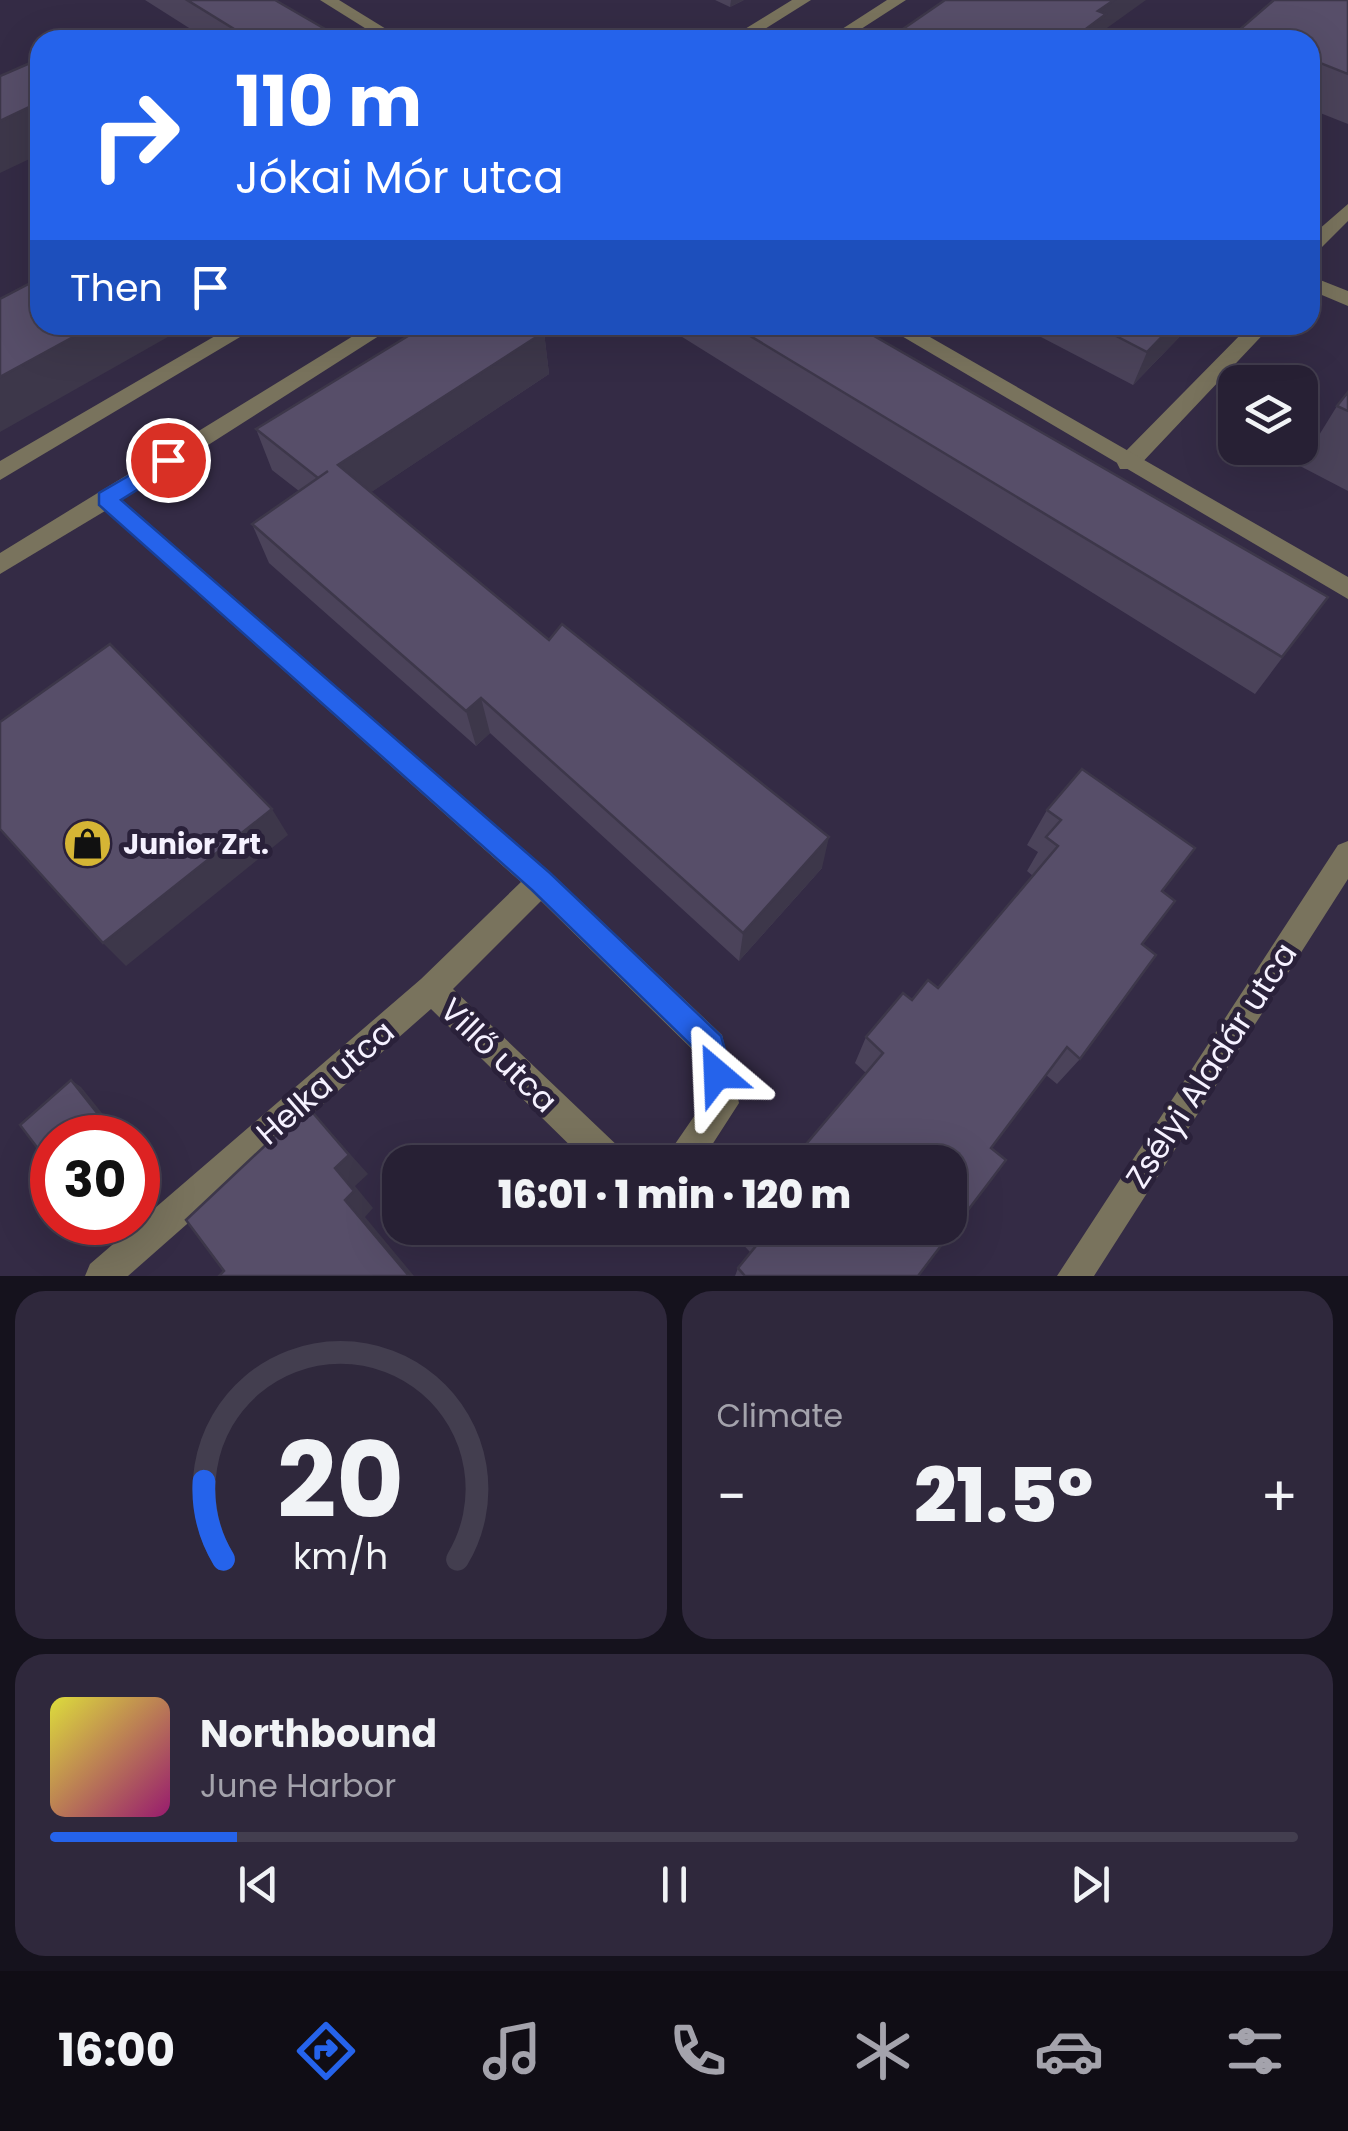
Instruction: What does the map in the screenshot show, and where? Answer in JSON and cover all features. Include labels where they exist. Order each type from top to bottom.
[{"type":"street","points":[[328,0],[379,30]]},
{"type":"street","points":[[752,30],[803,0]]},
{"type":"street","points":[[848,30],[898,0]]},
{"type":"street","points":[[1320,238],[1348,210]]},
{"type":"street","points":[[1320,287],[1348,300]]},
{"type":"street","points":[[0,472],[233,335]]},
{"type":"street","points":[[0,565],[370,335]]},
{"type":"street","points":[[915,335],[1348,589]]},
{"type":"street","points":[[1128,463],[1252,335]]},
{"type":"street","points":[[106,499],[541,882],[712,1046],[723,1102],[694,1145]]},
{"type":"street","name":"Zsélyi Aladár utca","points":[[1074,1276],[1348,854]]},
{"type":"street","name":"Helka utca","points":[[102,1276],[432,989],[541,882]]},
{"type":"street","name":"Villő utca","points":[[432,989],[593,1145]]},
{"type":"building","points":[[187,0],[275,0],[327,30],[236,30]]},
{"type":"building","points":[[945,0],[1114,0],[1098,11],[1106,14],[1084,30],[902,30]]},
{"type":"building","points":[[1274,0],[1348,0],[1348,74],[1320,63],[1320,30],[1239,30]]},
{"type":"building","points":[[30,63],[30,107],[0,121],[0,76]]},
{"type":"building","points":[[30,283],[30,335],[77,335],[0,377],[0,299]]},
{"type":"building","points":[[410,335],[539,335],[338,465],[549,640],[562,624],[829,837],[743,933],[481,698],[466,711],[252,524],[318,478],[256,429]]},
{"type":"building","points":[[749,335],[872,335],[1328,597],[1282,657]]},
{"type":"building","points":[[1114,335],[1163,335],[1147,352]]},
{"type":"building","points":[[1348,392],[1348,411],[1337,406]]},
{"type":"building","points":[[110,644],[272,809],[103,943],[0,829],[0,722]]},
{"type":"building","points":[[1082,769],[1195,848],[1162,891],[1175,901],[1142,944],[1156,955],[1080,1059],[1067,1047],[991,1148],[1006,1160],[967,1211],[967,1145],[805,1145],[883,1053],[866,1037],[903,993],[912,1000],[928,980],[938,988],[1058,846],[1046,837],[1061,820],[1047,810]]},
{"type":"building","points":[[71,1080],[99,1115],[31,1115]]},
{"type":"building","points":[[307,1106],[349,1155],[335,1168],[354,1191],[345,1200],[409,1276],[219,1276],[224,1271],[186,1220]]},
{"type":"building","points":[[30,1116],[30,1138],[20,1125]]},
{"type":"building","points":[[757,1245],[942,1245],[918,1276],[745,1276],[738,1268]]},
{"type":"place","name":"Junior Zrt.","points":[[88,844]]},
{"type":"route","points":[[168,460],[106,499],[541,882],[712,1046],[717,1074]]}]
